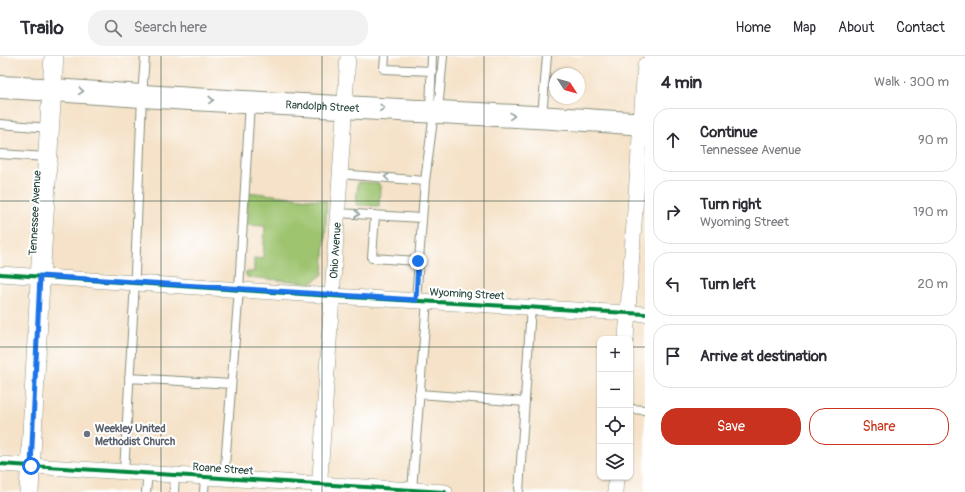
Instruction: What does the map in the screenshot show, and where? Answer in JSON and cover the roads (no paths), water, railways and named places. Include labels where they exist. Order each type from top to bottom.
[{"type":"main road","name":"Randolph Street","points":[[0,87],[643,124]]},
{"type":"street","name":"Tennessee Avenue","points":[[29,492],[40,276],[54,56]]},
{"type":"street","name":"Ohio Avenue","points":[[319,488],[348,56]]},
{"type":"street","points":[[626,336],[643,124],[645,64]]},
{"type":"street","name":"Wyoming Street","points":[[0,274],[333,296],[645,314]]},
{"type":"street","name":"Roane Street","points":[[0,464],[224,478],[319,488],[445,492]]},
{"type":"street","points":[[615,492],[616,480]]},
{"type":"lane","points":[[124,472],[135,282],[142,96],[145,56]]},
{"type":"lane","points":[[385,56],[384,69],[432,72]]},
{"type":"lane","points":[[432,56],[434,112]]},
{"type":"lane","points":[[415,491],[421,301],[418,261],[425,181],[442,56]]},
{"type":"lane","points":[[542,118],[547,56]]},
{"type":"lane","points":[[224,478],[239,289],[250,102]]},
{"type":"lane","points":[[0,124],[49,128]]},
{"type":"lane","points":[[0,154],[47,157]]},
{"type":"lane","points":[[340,174],[425,181]]},
{"type":"lane","points":[[338,213],[422,218]]},
{"type":"lane","points":[[375,216],[372,258],[418,261]]},
{"type":"lane","points":[[518,492],[531,307]]},
{"type":"lane","points":[[129,378],[231,384]]},
{"type":"lane","points":[[419,394],[525,402]]},
{"type":"lane","points":[[633,409],[645,410]]},
{"type":"lane","points":[[146,492],[148,473]]},
{"type":"lane","points":[[174,492],[175,475]]},
{"type":"lane","points":[[204,492],[205,477]]},
{"type":"place","name":"Weekley United Methodist Church","points":[[87,434]]}]
